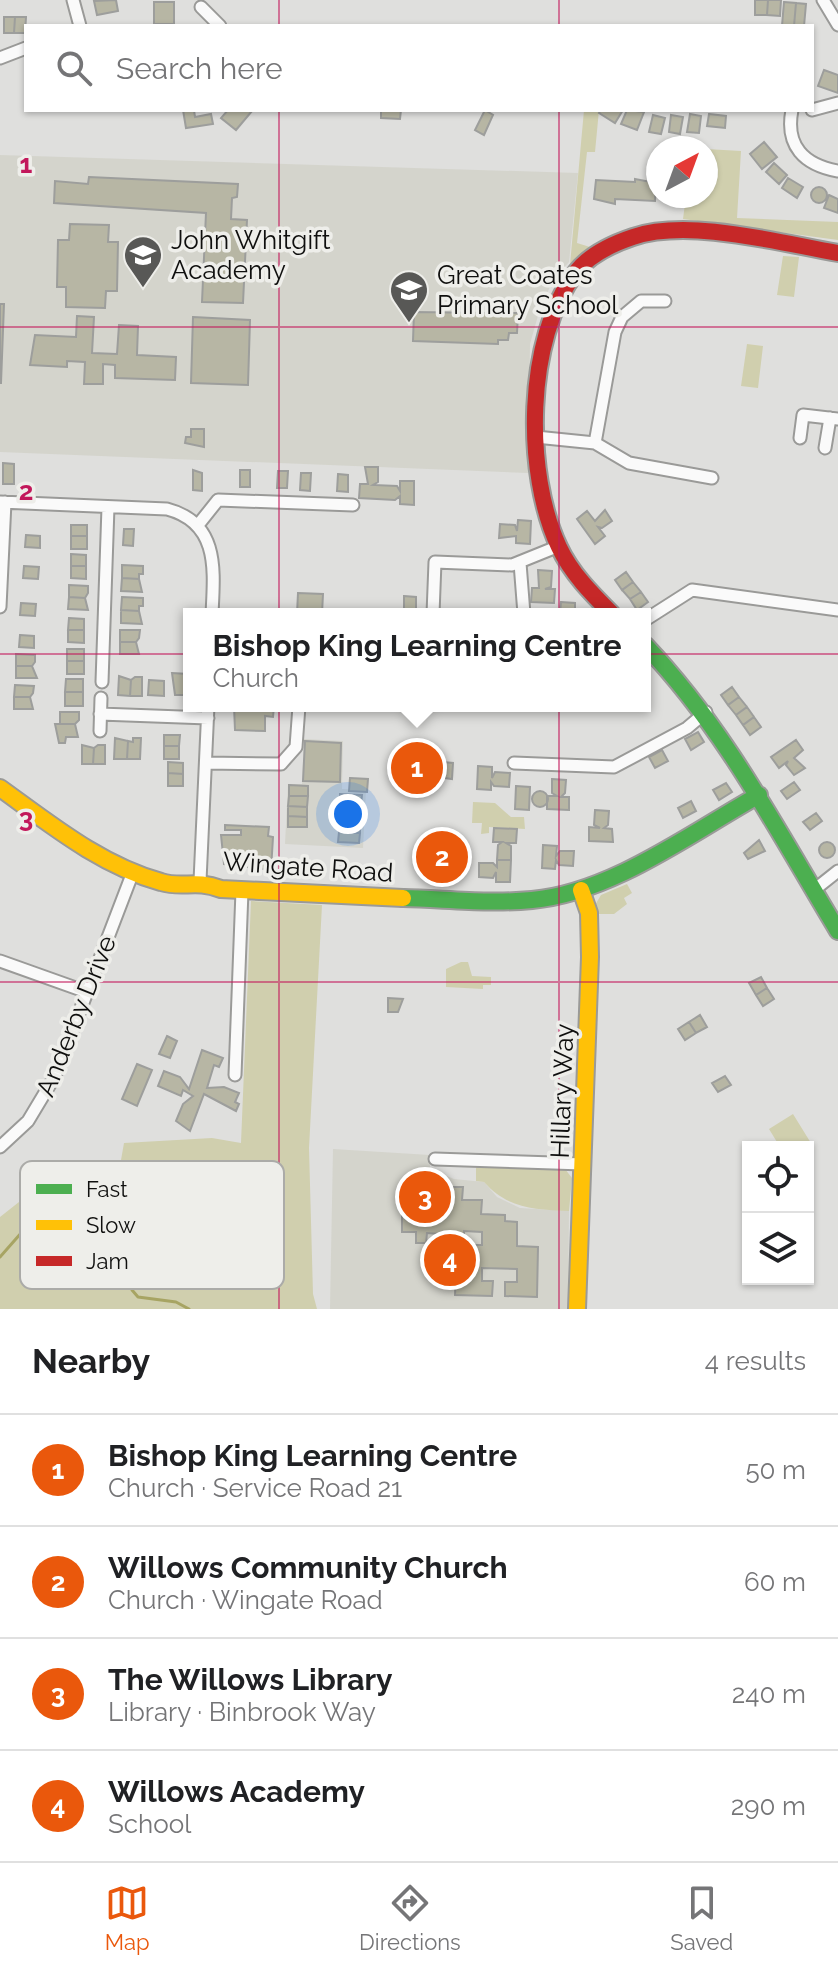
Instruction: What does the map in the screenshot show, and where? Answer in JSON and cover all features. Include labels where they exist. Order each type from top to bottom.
[{"type":"street","points":[[73,0],[79,24]]},
{"type":"street","points":[[823,0],[838,25]]},
{"type":"street","points":[[201,7],[218,24]]},
{"type":"street","points":[[0,58],[24,49]]},
{"type":"street","points":[[814,109],[838,103]]},
{"type":"street","points":[[792,112],[790,132],[795,148],[807,162],[838,171]]},
{"type":"street","points":[[606,608],[583,584],[559,546],[539,487],[536,437],[542,355],[549,319],[578,270],[606,248],[641,234],[678,231],[838,253]]},
{"type":"street","points":[[595,443],[615,332],[622,317],[641,301],[665,301]]},
{"type":"street","points":[[800,438],[803,415],[834,418],[825,448]]},
{"type":"street","points":[[536,437],[595,443],[629,463],[712,478]]},
{"type":"street","points":[[198,525],[218,500],[353,505]]},
{"type":"street","points":[[0,607],[2,502],[167,509],[198,525],[213,557],[212,608]]},
{"type":"street","points":[[102,682],[108,507]]},
{"type":"street","points":[[433,608],[435,562],[520,563],[559,546]]},
{"type":"street","points":[[520,563],[524,608]]},
{"type":"street","points":[[651,616],[692,590],[838,610]]},
{"type":"street","points":[[651,652],[706,712],[759,795],[838,931]]},
{"type":"street","points":[[100,731],[101,698]]},
{"type":"street","points":[[100,714],[208,712],[200,881]]},
{"type":"street","points":[[206,763],[281,764],[296,747],[299,712]]},
{"type":"street","points":[[514,763],[614,767],[687,728],[706,712]]},
{"type":"street","name":"Wingate Road","points":[[0,788],[84,849],[133,872],[177,885],[200,881],[221,889],[242,891],[507,901],[534,900],[581,890],[632,868],[759,795]]},
{"type":"street","points":[[814,890],[838,871]]},
{"type":"street","name":"Anderby Drive","points":[[0,1147],[19,1131],[47,1093],[133,872]]},
{"type":"street","name":"Hillary Way","points":[[577,1303],[590,957],[589,913],[581,890]]},
{"type":"street","points":[[235,1075],[242,891]]},
{"type":"street","points":[[0,961],[87,992]]},
{"type":"street","points":[[435,1159],[583,1164]]},
{"type":"shaded area","points":[[0,155],[578,173],[569,262],[554,279],[541,305],[530,344],[528,473],[0,452]]},
{"type":"shaded area","points":[[304,739],[343,741],[342,789],[366,790],[363,848],[285,844],[288,784],[302,784]]},
{"type":"shaded area","points":[[333,1149],[430,1155],[430,1169],[454,1179],[484,1182],[497,1197],[520,1208],[569,1211],[568,1309],[330,1309]]},
{"type":"green space","points":[[584,112],[599,112],[595,152],[587,152],[577,243],[590,247],[570,265]]},
{"type":"green space","points":[[718,150],[741,151],[737,218],[838,222],[838,240],[683,219],[684,208],[718,208]]},
{"type":"green space","points":[[783,256],[799,257],[794,297],[777,295]]},
{"type":"green space","points":[[747,344],[763,346],[758,388],[741,386]]},
{"type":"green space","points":[[473,802],[495,803],[511,817],[524,817],[525,829],[489,827],[489,833],[481,834],[482,823],[472,823]]},
{"type":"green space","points":[[627,884],[632,893],[624,898],[627,904],[614,914],[597,914],[595,905],[601,895]]},
{"type":"green space","points":[[251,901],[322,905],[309,1148],[313,1294],[317,1309],[0,1309],[0,1217],[20,1202],[20,1289],[284,1289],[284,1161],[121,1161],[124,1143],[212,1138],[241,1143]]},
{"type":"green space","points":[[468,962],[472,976],[491,977],[491,985],[483,985],[483,989],[446,987],[446,969]]},
{"type":"green space","points":[[793,1114],[810,1141],[776,1141],[769,1129]]},
{"type":"green space","points":[[476,1166],[565,1169],[572,1178],[569,1211],[512,1203],[484,1182],[476,1181]]},
{"type":"building","points":[[116,0],[118,11],[97,15],[94,1]]},
{"type":"building","points":[[755,0],[768,0],[767,15],[755,15]]},
{"type":"building","points":[[768,0],[781,0],[780,16],[767,15]]},
{"type":"building","points":[[154,2],[174,2],[174,24],[154,24]]},
{"type":"building","points":[[784,2],[796,3],[794,24],[782,24]]},
{"type":"building","points":[[796,3],[806,4],[804,24],[794,24]]},
{"type":"building","points":[[4,17],[15,17],[14,33],[4,33]]},
{"type":"building","points":[[15,17],[26,17],[24,33],[14,33]]},
{"type":"building","points":[[824,70],[838,75],[838,93],[818,86]]},
{"type":"building","points":[[183,112],[194,112],[195,117],[211,114],[213,124],[186,128]]},
{"type":"building","points":[[226,112],[251,112],[236,130],[221,118]]},
{"type":"building","points":[[381,112],[401,112],[400,119],[381,118]]},
{"type":"building","points":[[484,112],[493,115],[484,135],[475,130]]},
{"type":"building","points":[[600,112],[622,112],[615,123]]},
{"type":"building","points":[[626,112],[644,112],[637,130],[621,124]]},
{"type":"building","points":[[690,114],[701,116],[699,133],[687,132]]},
{"type":"building","points":[[709,114],[726,116],[725,128],[707,126]]},
{"type":"building","points":[[653,115],[665,118],[661,134],[649,132]]},
{"type":"building","points":[[671,115],[683,117],[680,134],[669,132]]},
{"type":"building","points":[[764,142],[777,157],[762,169],[750,154]]},
{"type":"building","points":[[774,163],[787,175],[779,184],[766,172]]},
{"type":"building","points":[[89,177],[238,184],[237,197],[232,198],[231,219],[247,220],[243,303],[202,302],[206,213],[54,203],[55,181],[88,184]]},
{"type":"building","points":[[788,178],[803,187],[797,198],[782,188]]},
{"type":"building","points":[[635,179],[646,181],[646,201],[615,199],[615,204],[594,199],[596,180],[635,182]]},
{"type":"building","points":[[819,187],[827,195],[819,203],[811,195]]},
{"type":"building","points":[[829,195],[838,199],[838,213],[824,208]]},
{"type":"building","points":[[70,224],[109,225],[108,242],[118,242],[117,291],[106,291],[105,308],[66,307],[66,287],[57,287],[58,240],[69,240]]},
{"type":"building","points":[[0,304],[4,304],[1,383],[0,383]]},
{"type":"building","points":[[490,305],[509,305],[509,313],[518,313],[517,333],[509,333],[508,340],[498,340],[498,344],[413,341],[414,312],[490,313]]},
{"type":"building","points":[[77,316],[94,317],[92,353],[117,354],[119,325],[138,326],[137,355],[176,357],[175,380],[115,378],[115,365],[103,364],[103,384],[84,384],[85,362],[67,361],[67,367],[30,365],[35,335],[76,337]]},
{"type":"building","points":[[193,317],[250,320],[248,385],[191,383]]},
{"type":"building","points":[[191,429],[204,429],[204,447],[185,443],[186,437],[191,437]]},
{"type":"building","points":[[3,463],[14,464],[14,484],[3,484]]},
{"type":"building","points":[[365,467],[378,467],[378,482],[373,485],[397,486],[400,491],[400,481],[414,481],[414,505],[400,504],[400,496],[395,500],[359,498],[360,484],[368,484]]},
{"type":"building","points":[[193,470],[202,473],[202,491],[193,490]]},
{"type":"building","points":[[240,470],[250,470],[250,487],[240,487]]},
{"type":"building","points":[[278,471],[288,471],[287,488],[277,488]]},
{"type":"building","points":[[301,473],[311,473],[310,491],[300,490]]},
{"type":"building","points":[[338,474],[348,475],[348,492],[337,491]]},
{"type":"building","points":[[605,510],[612,521],[602,528],[598,527],[605,536],[595,544],[577,519],[587,511],[595,521]]},
{"type":"building","points":[[518,520],[531,521],[530,544],[516,543],[516,536],[499,538],[500,524],[515,525],[517,531]]},
{"type":"building","points":[[71,525],[87,525],[87,536],[71,536]]},
{"type":"building","points":[[124,529],[134,529],[133,546],[123,545]]},
{"type":"building","points":[[26,535],[40,536],[40,548],[25,547]]},
{"type":"building","points":[[71,536],[87,536],[87,549],[71,549]]},
{"type":"building","points":[[71,554],[86,555],[86,566],[71,566]]},
{"type":"building","points":[[122,565],[143,566],[143,574],[139,574],[139,579],[122,578]]},
{"type":"building","points":[[24,566],[39,567],[38,579],[23,578]]},
{"type":"building","points":[[71,566],[86,566],[86,579],[71,578]]},
{"type":"building","points":[[538,570],[552,571],[551,587],[545,589],[555,589],[554,603],[531,602],[532,588],[539,588]]},
{"type":"building","points":[[626,572],[633,582],[622,590],[615,580]]},
{"type":"building","points":[[122,578],[139,579],[142,592],[121,591]]},
{"type":"building","points":[[633,582],[641,592],[630,599],[622,590]]},
{"type":"building","points":[[69,585],[88,586],[85,598],[69,597]]},
{"type":"building","points":[[641,592],[648,602],[636,608],[630,599]]},
{"type":"building","points":[[298,593],[323,594],[322,608],[297,608]]},
{"type":"building","points":[[404,596],[416,597],[416,608],[404,608]]},
{"type":"building","points":[[69,597],[85,598],[88,610],[68,609]]},
{"type":"building","points":[[122,597],[143,598],[143,606],[139,606],[139,611],[121,610]]},
{"type":"building","points":[[561,602],[575,603],[575,608],[560,608]]},
{"type":"building","points":[[21,603],[36,604],[35,616],[20,615]]},
{"type":"building","points":[[121,610],[139,611],[142,624],[121,623]]},
{"type":"building","points":[[69,618],[84,619],[84,630],[68,630]]},
{"type":"building","points":[[68,630],[84,630],[84,643],[68,642]]},
{"type":"building","points":[[120,630],[140,630],[139,638],[136,642],[120,642]]},
{"type":"building","points":[[20,635],[34,636],[34,648],[19,647]]},
{"type":"building","points":[[120,642],[136,642],[139,654],[120,654]]},
{"type":"building","points":[[67,649],[84,649],[84,661],[67,661]]},
{"type":"building","points":[[16,654],[35,655],[35,662],[32,666],[16,666]]},
{"type":"building","points":[[67,661],[84,661],[84,674],[67,674]]},
{"type":"building","points":[[16,666],[32,666],[37,678],[16,678]]},
{"type":"building","points":[[172,673],[183,674],[183,695],[175,695]]},
{"type":"building","points":[[119,676],[131,680],[130,696],[118,695]]},
{"type":"building","points":[[142,677],[142,696],[130,696],[131,680]]},
{"type":"building","points":[[66,679],[83,679],[83,692],[65,692]]},
{"type":"building","points":[[149,680],[164,681],[164,696],[148,695]]},
{"type":"building","points":[[15,685],[34,686],[33,693],[30,697],[14,697]]},
{"type":"building","points":[[732,687],[739,697],[728,705],[721,695]]},
{"type":"building","points":[[65,692],[83,692],[83,706],[65,706]]},
{"type":"building","points":[[14,697],[30,697],[33,709],[14,709]]},
{"type":"building","points":[[739,697],[747,707],[736,715],[728,705]]},
{"type":"building","points":[[747,707],[754,717],[743,725],[736,715]]},
{"type":"building","points":[[60,712],[79,712],[79,720],[75,724],[60,724]]},
{"type":"building","points":[[234,712],[273,712],[273,717],[265,716],[265,731],[235,730]]},
{"type":"building","points":[[754,717],[761,727],[750,735],[743,725]]},
{"type":"building","points":[[55,724],[75,724],[78,737],[66,737],[65,743],[59,743]]},
{"type":"building","points":[[698,732],[704,742],[691,750],[685,739]]},
{"type":"building","points":[[164,735],[180,735],[179,746],[164,746]]},
{"type":"building","points":[[115,738],[128,741],[127,759],[114,759]]},
{"type":"building","points":[[133,738],[141,738],[140,759],[127,759],[128,741],[133,742]]},
{"type":"building","points":[[796,740],[803,750],[794,758],[805,768],[794,775],[786,765],[788,761],[779,768],[771,757]]},
{"type":"building","points":[[305,741],[341,743],[340,782],[303,781]]},
{"type":"building","points":[[82,745],[94,748],[93,764],[82,764]]},
{"type":"building","points":[[105,745],[105,764],[93,764],[94,748]]},
{"type":"building","points":[[164,746],[179,746],[179,759],[164,759]]},
{"type":"building","points":[[662,750],[668,761],[655,768],[649,757]]},
{"type":"building","points":[[405,753],[431,757],[430,776],[404,777]]},
{"type":"building","points":[[431,761],[453,763],[452,779],[430,776]]},
{"type":"building","points":[[168,762],[183,763],[183,774],[168,773]]},
{"type":"building","points":[[478,766],[492,767],[492,778],[495,772],[510,773],[509,787],[494,786],[491,782],[491,790],[477,789]]},
{"type":"building","points":[[168,773],[183,774],[183,786],[168,786]]},
{"type":"building","points":[[350,778],[368,779],[367,792],[349,791]]},
{"type":"building","points":[[552,779],[566,780],[565,793],[561,797],[569,797],[569,810],[547,809],[547,796],[557,796],[552,793]]},
{"type":"building","points":[[794,782],[800,790],[787,799],[781,791]]},
{"type":"building","points":[[726,783],[732,792],[719,800],[713,790]]},
{"type":"building","points":[[289,785],[308,786],[308,796],[289,796]]},
{"type":"building","points":[[516,786],[530,787],[529,810],[515,809]]},
{"type":"building","points":[[537,791],[543,791],[548,799],[546,805],[537,807],[532,802],[532,796]]},
{"type":"building","points":[[340,794],[362,795],[361,805],[340,804]]},
{"type":"building","points":[[289,796],[308,796],[307,807],[288,806]]},
{"type":"building","points":[[691,801],[696,811],[683,818],[678,808]]},
{"type":"building","points":[[340,804],[361,805],[361,814],[340,813]]},
{"type":"building","points":[[288,806],[307,807],[307,817],[288,816]]},
{"type":"building","points":[[595,810],[609,811],[608,825],[604,828],[612,829],[613,842],[589,841],[589,827],[600,828],[594,825]]},
{"type":"building","points":[[340,813],[361,814],[360,824],[339,823]]},
{"type":"building","points":[[816,813],[822,821],[810,830],[803,822]]},
{"type":"building","points":[[288,816],[307,817],[307,827],[288,827]]},
{"type":"building","points":[[339,823],[360,824],[360,833],[339,832]]},
{"type":"building","points":[[225,825],[269,827],[268,836],[273,837],[271,870],[224,864],[221,835],[241,835],[241,830],[225,830]]},
{"type":"building","points":[[494,828],[517,829],[516,843],[506,843],[511,846],[511,860],[497,860],[498,845],[502,842],[493,842]]},
{"type":"building","points":[[339,832],[360,833],[359,843],[338,842]]},
{"type":"building","points":[[435,839],[464,840],[463,857],[448,857],[448,875],[434,874]]},
{"type":"building","points":[[759,840],[765,851],[748,859],[744,853]]},
{"type":"building","points":[[827,842],[835,850],[827,858],[819,850]]},
{"type":"building","points":[[543,845],[557,846],[556,856],[560,851],[574,851],[573,866],[559,865],[556,860],[555,869],[542,868]]},
{"type":"building","points":[[497,860],[511,860],[510,882],[496,882],[496,872],[493,878],[479,877],[479,863],[493,863],[497,867]]},
{"type":"building","points":[[761,977],[767,988],[756,995],[749,983]]},
{"type":"building","points":[[767,988],[774,999],[763,1006],[756,995]]},
{"type":"building","points":[[388,998],[403,999],[398,1012],[388,1012]]},
{"type":"building","points":[[700,1015],[707,1027],[696,1033],[689,1022]]},
{"type":"building","points":[[689,1022],[696,1033],[685,1040],[678,1029]]},
{"type":"building","points":[[167,1036],[177,1041],[170,1058],[159,1054]]},
{"type":"building","points":[[202,1050],[223,1058],[219,1067],[214,1065],[207,1088],[224,1087],[239,1093],[235,1102],[239,1104],[236,1111],[204,1094],[190,1131],[176,1121],[183,1104],[193,1096],[183,1090],[181,1096],[158,1086],[164,1071],[180,1077],[189,1089]]},
{"type":"building","points":[[137,1064],[152,1070],[137,1106],[122,1099]]},
{"type":"building","points":[[725,1076],[731,1085],[718,1092],[712,1083]]},
{"type":"building","points":[[448,1187],[463,1187],[462,1200],[482,1200],[481,1214],[505,1215],[505,1221],[517,1222],[517,1246],[538,1247],[537,1297],[505,1296],[505,1282],[517,1282],[517,1269],[482,1268],[482,1281],[493,1281],[492,1296],[455,1295],[457,1248],[450,1248],[450,1242],[440,1242],[440,1234],[427,1233],[426,1243],[416,1243],[416,1232],[402,1232],[402,1214],[410,1214],[413,1189],[429,1189],[429,1198],[448,1199]],"holes":[[[464,1231],[482,1232],[482,1245],[464,1245]]]},
{"type":"waterway","points":[[0,1257],[20,1234]]},
{"type":"waterway","points":[[132,1289],[138,1297],[176,1302],[189,1309]]},
{"type":"traffic: fast","points":[[651,652],[726,747],[838,931]]},
{"type":"traffic: fast","points":[[403,898],[500,902],[562,895],[621,874],[759,795]]},
{"type":"traffic: slow","points":[[0,788],[96,854],[161,882],[221,889],[403,898]]},
{"type":"traffic: slow","points":[[577,1309],[590,957],[589,913],[581,890]]},
{"type":"traffic: jam","points":[[606,608],[576,574],[559,547],[540,482],[536,445],[535,407],[547,333],[559,300],[576,272],[609,246],[633,237],[680,230],[735,234],[838,253]]},
{"type":"place","name":"John Whitgift Academy","points":[[143,289]]},
{"type":"place","name":"Great Coates Primary School","points":[[409,324]]},
{"type":"place","name":"Bishop King Learning Centre","points":[[417,768]]},
{"type":"place","name":"Willows Community Church","points":[[442,857]]},
{"type":"place","name":"The Willows Library","points":[[425,1197]]},
{"type":"place","name":"Willows Academy","points":[[450,1260]]}]
